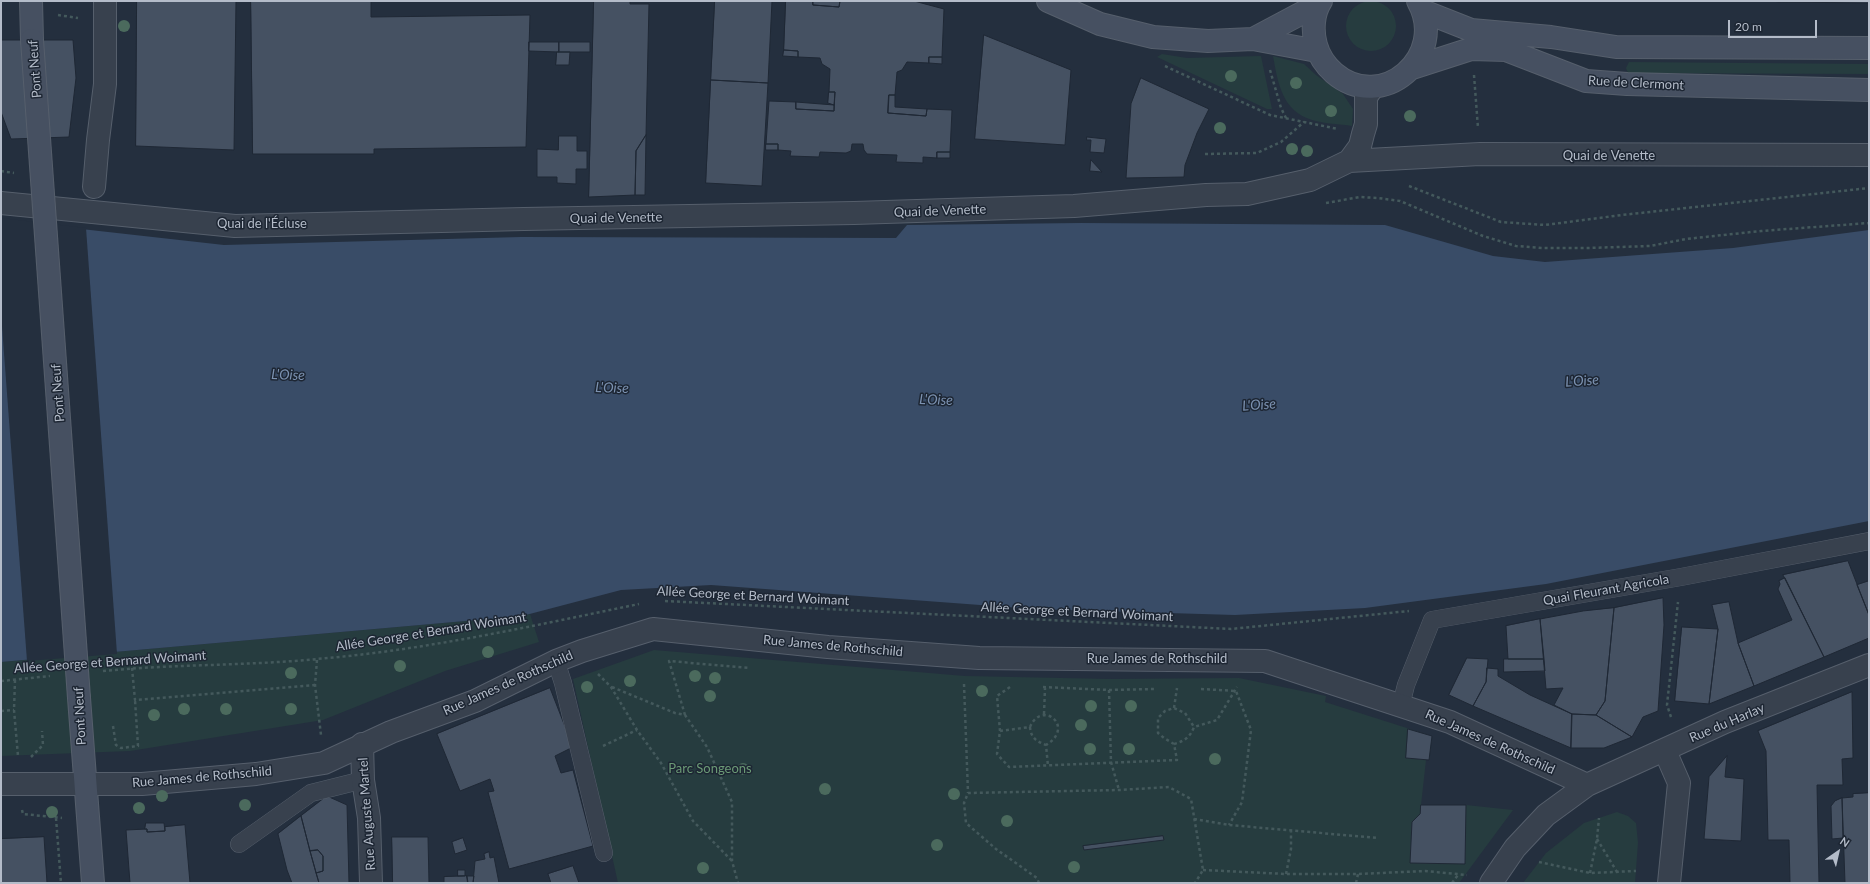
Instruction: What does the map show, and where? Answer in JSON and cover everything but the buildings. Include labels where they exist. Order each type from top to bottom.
[{"type":"main road","points":[[1260,40],[1320,2]]},
{"type":"main road","points":[[1320,2],[1314,20],[1313,36],[1317,51],[1326,66],[1340,78],[1355,84],[1372,86],[1387,84],[1401,77],[1412,68],[1420,55],[1426,41],[1426,26],[1421,6]]},
{"type":"main road","points":[[1058,3],[1100,24],[1153,37],[1208,41],[1260,40],[1317,51]]},
{"type":"main road","name":"Pont Neuf","points":[[31,6],[32,40],[84,784],[93,883]]},
{"type":"main road","points":[[1421,6],[1471,30],[1551,37],[1616,48],[1869,48]]},
{"type":"main road","name":"Rue de Clermont","points":[[1412,68],[1471,49],[1506,50],[1586,81],[1627,84],[1869,90]]},
{"type":"street","points":[[94,187],[105,84],[105,1]]},
{"type":"street","name":"Quai de Venette","points":[[1349,161],[1360,146],[1366,124],[1366,97],[1372,86]]},
{"type":"street","name":"Quai de Venette","points":[[524,219],[704,217],[1074,206],[1206,195],[1247,194],[1310,180],[1349,161],[1480,154],[1869,156]]},
{"type":"street","name":"Quai de l'Écluse","points":[[1,203],[235,226],[524,219]]},
{"type":"street","name":"Rue James de Rothschild","points":[[1,784],[142,784],[256,774],[324,763],[362,744],[475,701],[556,661],[582,651],[653,629],[828,647],[979,658],[1265,660],[1450,722],[1587,785]]},
{"type":"street","name":"Rue du Harlay","points":[[1494,880],[1515,848],[1546,815],[1587,785],[1666,751],[1725,722],[1869,665]]},
{"type":"street","name":"Rue Auguste Martel","points":[[362,744],[363,780],[369,818],[372,883]]},
{"type":"street","points":[[1666,751],[1679,783],[1669,883]]},
{"type":"lane","name":"Quai Fleurant Agricola","points":[[1432,620],[1681,577],[1869,540]]},
{"type":"lane","points":[[1401,705],[1406,685],[1432,620]]},
{"type":"lane","points":[[556,661],[563,683],[604,854]]},
{"type":"lane","points":[[239,844],[311,793],[363,780]]},
{"type":"path","points":[[31,6],[80,19]]},
{"type":"path","points":[[1260,40],[1270,67],[1281,108],[1286,118]]},
{"type":"path","points":[[1161,65],[1270,115],[1363,134]]},
{"type":"path","points":[[1205,154],[1257,153],[1281,142],[1304,122]]},
{"type":"path","points":[[1373,160],[1411,187],[1501,222],[1546,225],[1622,215],[1869,188]]},
{"type":"path","points":[[1323,203],[1360,197],[1400,201],[1424,210],[1462,228],[1490,238],[1516,246],[1542,248],[1650,246],[1686,239],[1761,231],[1869,223]]},
{"type":"path","points":[[1667,705],[1681,577]]},
{"type":"path","name":"Allée George et Bernard Woimant","points":[[660,601],[1231,630],[1425,610],[1432,620]]},
{"type":"path","name":"Allée George et Bernard Woimant","points":[[101,671],[132,668],[317,660],[421,646],[519,630],[644,602]]},
{"type":"path","points":[[582,651],[595,671],[611,687],[637,730],[661,762],[693,821],[732,861]]},
{"type":"path","points":[[317,660],[315,685],[324,763]]},
{"type":"path","points":[[1174,744],[1187,738],[1194,727],[1217,720],[1236,691],[1239,678],[1240,660]]},
{"type":"path","points":[[738,883],[732,861],[732,802],[707,747],[685,715],[669,661],[751,668]]},
{"type":"path","points":[[113,726],[116,745],[121,748],[138,746],[132,668]]},
{"type":"path","name":"Allée George et Bernard Woimant","points":[[1,681],[54,676]]},
{"type":"path","points":[[15,680],[14,710],[17,756],[30,757],[43,745],[42,731]]},
{"type":"path","points":[[956,683],[964,684],[968,794],[964,803],[966,823],[996,849],[1037,878],[1039,883]]},
{"type":"path","points":[[135,700],[315,685]]},
{"type":"path","points":[[611,687],[675,713],[685,715]]},
{"type":"path","points":[[1016,687],[1009,687],[997,696],[1000,731],[997,754],[1009,768],[1177,760],[1174,744],[1158,733],[1158,718],[1165,711],[1174,708],[1185,713],[1194,727]]},
{"type":"path","points":[[1038,687],[1109,690],[1162,688]]},
{"type":"path","points":[[1044,714],[1045,688]]},
{"type":"path","points":[[1169,688],[1184,688]]},
{"type":"path","points":[[1174,708],[1177,688]]},
{"type":"path","points":[[1199,689],[1236,691]]},
{"type":"path","points":[[1109,690],[1111,762],[1119,790]]},
{"type":"path","points":[[1229,825],[1242,802],[1251,730],[1236,691]]},
{"type":"path","points":[[1,711],[14,710]]},
{"type":"path","points":[[1044,714],[1053,717],[1058,723],[1059,729],[1056,738],[1046,745],[1035,741],[1031,734],[1030,727],[1033,720],[1044,714]]},
{"type":"path","points":[[1000,731],[1030,727]]},
{"type":"path","points":[[581,757],[637,730]]},
{"type":"path","points":[[1046,745],[1048,766]]},
{"type":"path","points":[[968,794],[1119,790],[1169,787],[1191,799],[1202,870],[1195,883]]},
{"type":"path","points":[[23,814],[56,818],[61,883]]},
{"type":"path","points":[[1590,873],[1597,839],[1598,818]]},
{"type":"path","points":[[1194,819],[1229,825],[1378,838]]},
{"type":"path","points":[[1286,874],[1291,849],[1291,830]]},
{"type":"path","points":[[1597,839],[1618,872]]},
{"type":"path","points":[[1539,862],[1590,873],[1636,871]]},
{"type":"path","points":[[1202,870],[1286,874],[1358,874],[1425,871],[1465,875],[1480,872],[1494,880]]},
{"type":"path","points":[[1356,883],[1358,874]]},
{"type":"path","points":[[1452,883],[1458,874]]},
{"type":"green space","points":[[1371,1],[1381,3],[1389,8],[1394,16],[1396,26],[1394,36],[1389,44],[1381,49],[1371,51],[1361,49],[1353,44],[1348,36],[1346,26],[1348,16],[1353,8],[1361,3]]},
{"type":"green space","points":[[1162,54],[1187,58],[1261,56],[1272,109],[1267,109],[1157,57]]},
{"type":"green space","points":[[1273,56],[1304,64],[1316,75],[1343,94],[1353,109],[1352,126],[1312,120],[1302,116],[1294,110],[1283,95]]},
{"type":"green space","points":[[1629,62],[1869,64],[1869,74],[1628,73],[1626,68]]},
{"type":"green space","points":[[530,614],[539,642],[445,671],[323,720],[130,751],[1,756],[1,662],[522,616]]},
{"type":"green space","name":"Parc Songeons","points":[[654,650],[965,676],[1110,679],[1239,678],[1326,696],[1325,702],[1432,736],[1429,760],[1426,760],[1421,805],[1466,805],[1513,810],[1459,883],[618,883],[573,679]]},
{"type":"green space","points":[[1617,812],[1628,816],[1636,823],[1638,843],[1635,883],[1523,883],[1546,853],[1584,823]]},
{"type":"water","name":"L'Oise","points":[[1,220],[224,245],[521,237],[896,238],[907,225],[1081,223],[1385,225],[1493,256],[1545,262],[1733,248],[1869,230],[1869,521],[1546,584],[1365,608],[1235,615],[1034,609],[711,585],[621,590],[522,616],[1,662]]},
{"type":"pier","points":[[1,218],[86,228],[117,654],[27,661],[1,313]]}]
